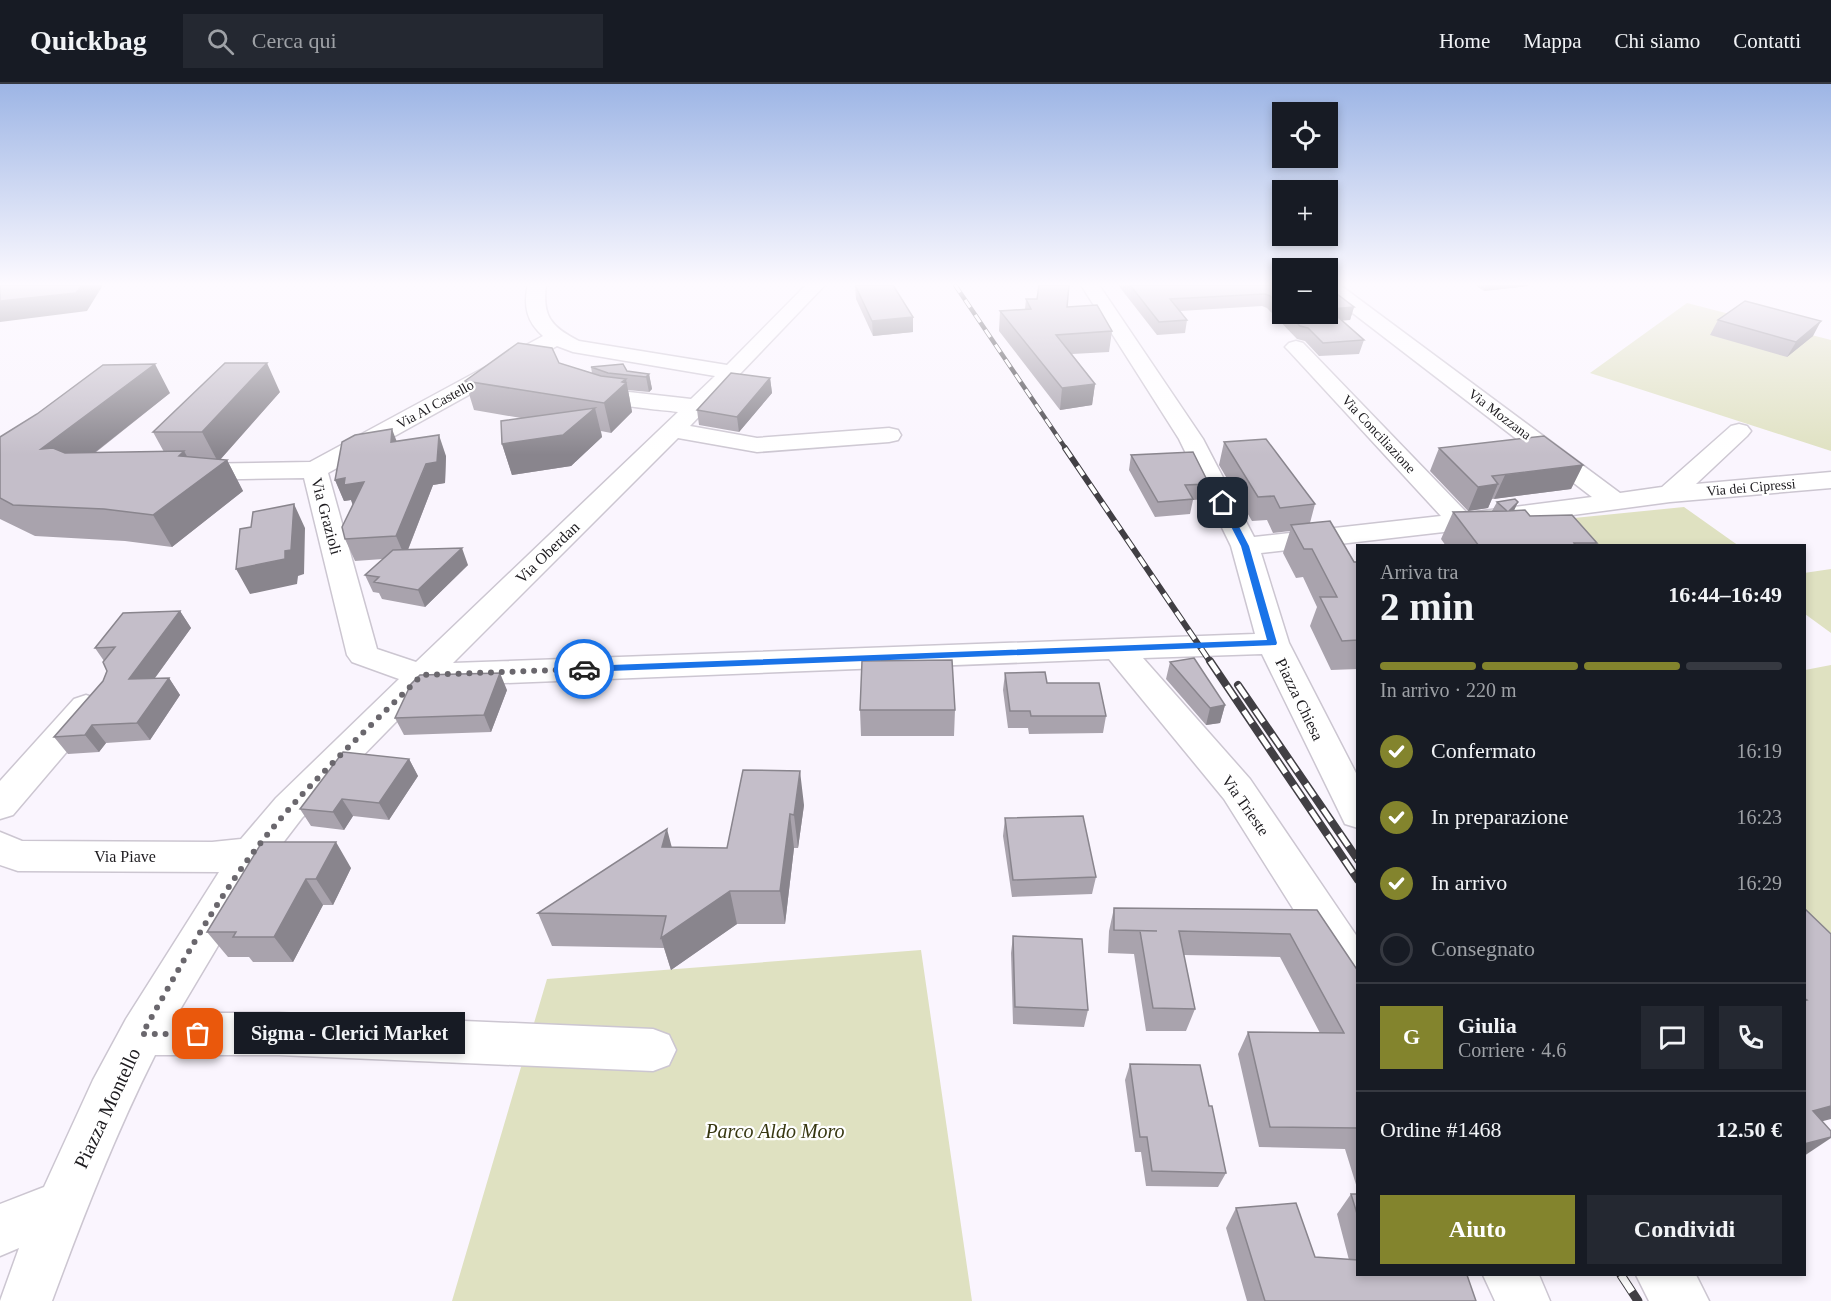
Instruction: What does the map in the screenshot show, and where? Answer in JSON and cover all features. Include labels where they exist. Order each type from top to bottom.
[{"type":"street","points":[[557,342],[567,355],[575,385],[608,396],[696,407]]},
{"type":"street","name":"Via Oberdan","points":[[422,675],[761,342]]},
{"type":"street","name":"Piazza Chiesa","points":[[1127,342],[1191,440],[1245,546],[1273,643],[1356,810]]},
{"type":"street","name":"Via Mozzana","points":[[1403,342],[1613,500]]},
{"type":"street","name":"Via Conciliazione","points":[[1296,347],[1461,522]]},
{"type":"street","points":[[567,355],[732,372]]},
{"type":"street","name":"Via Al Castello","points":[[315,470],[567,355]]},
{"type":"street","points":[[673,430],[758,445],[889,435]]},
{"type":"street","name":"Via dei Cipressi","points":[[1670,494],[1739,432]]},
{"type":"street","name":"Via Grazioli","points":[[165,473],[315,470],[363,655],[422,675]]},
{"type":"street","name":"Via dei Cipressi","points":[[1245,546],[1461,522],[1613,500],[1831,480]]},
{"type":"street","points":[[422,675],[1273,643]]},
{"type":"street","name":"Via Trieste","points":[[1117,648],[1237,789],[1356,972]]},
{"type":"street","name":"Piazza Montello","points":[[25,1301],[62,1206],[110,1096],[142,1034],[206,925],[252,854],[289,808],[422,675]]},
{"type":"street","points":[[0,805],[102,689]]},
{"type":"street","name":"Via Piave","points":[[0,846],[18,856],[212,857],[252,854]]},
{"type":"street","points":[[142,1034],[279,1034],[653,1050]]},
{"type":"street","points":[[0,1230],[62,1206]]},
{"type":"street","points":[[1510,1276],[1523,1301]]},
{"type":"street","points":[[1665,1276],[1682,1301]]},
{"type":"green space","points":[[1633,342],[1831,342],[1831,451],[1590,373]]},
{"type":"green space","points":[[1684,507],[1736,544],[1593,544],[1564,519]]},
{"type":"green space","points":[[1831,569],[1831,633],[1806,615],[1806,573]]},
{"type":"green space","points":[[1831,665],[1831,948],[1806,923],[1806,670]]},
{"type":"green space","name":"Parco Aldo Moro","points":[[921,950],[972,1301],[452,1301],[547,979]]},
{"type":"building","points":[[1025,342],[1061,342],[1095,384],[1062,388]]},
{"type":"building","points":[[518,343],[552,348],[559,363],[601,376],[626,379],[622,382],[626,383],[604,403],[465,381]]},
{"type":"building","points":[[225,363],[267,363],[202,432],[153,432]]},
{"type":"building","points":[[155,364],[41,449],[53,448],[65,453],[184,451],[179,456],[227,460],[153,515],[104,509],[13,505],[0,498],[0,437],[37,414],[103,365]]},
{"type":"building","points":[[623,364],[627,371],[649,374],[646,377],[608,373],[591,367]]},
{"type":"building","points":[[731,373],[770,378],[737,417],[697,410]]},
{"type":"building","points":[[595,408],[563,435],[502,444],[501,421]]},
{"type":"building","points":[[392,429],[391,442],[439,435],[437,462],[426,464],[396,536],[345,539],[342,527],[364,482],[344,485],[345,478],[335,480],[342,442],[355,435]]},
{"type":"building","points":[[1544,436],[1583,465],[1492,476],[1498,484],[1478,487],[1439,448]]},
{"type":"building","points":[[1266,439],[1315,504],[1280,508],[1274,496],[1258,497],[1224,442]]},
{"type":"building","points":[[1193,452],[1209,484],[1185,485],[1193,499],[1158,502],[1131,455]]},
{"type":"building","points":[[1515,499],[1518,502],[1509,511],[1525,510],[1530,516],[1572,515],[1597,543],[1477,544],[1453,512],[1507,511],[1497,502]]},
{"type":"building","points":[[294,504],[291,550],[285,551],[285,559],[236,569],[240,529],[251,527],[253,512]]},
{"type":"building","points":[[1330,521],[1356,562],[1356,640],[1342,641],[1320,597],[1337,597],[1312,549],[1304,549],[1291,525]]},
{"type":"building","points":[[462,548],[418,590],[374,582],[379,577],[365,575],[393,550]]},
{"type":"building","points":[[180,611],[129,679],[169,678],[137,723],[92,725],[85,735],[54,737],[103,681],[107,671],[103,662],[115,647],[95,648],[123,613]]},
{"type":"building","points":[[1194,658],[1225,705],[1210,708],[1170,662]]},
{"type":"building","points":[[952,660],[955,710],[860,710],[862,661]]},
{"type":"building","points":[[1045,672],[1047,683],[1099,683],[1106,716],[1031,716],[1030,711],[1010,711],[1005,673]]},
{"type":"building","points":[[500,673],[484,715],[395,718],[411,684],[420,675]]},
{"type":"building","points":[[343,752],[409,759],[379,803],[342,799],[333,812],[300,809]]},
{"type":"building","points":[[743,770],[800,771],[794,815],[790,814],[780,891],[730,891],[661,938],[666,916],[538,913],[667,829],[662,847],[727,848]]},
{"type":"building","points":[[1083,816],[1096,877],[1013,880],[1005,818]]},
{"type":"building","points":[[262,842],[336,842],[316,879],[306,879],[274,937],[233,937],[236,932],[207,932]]},
{"type":"building","points":[[1114,908],[1317,910],[1356,968],[1356,1128],[1270,1127],[1248,1032],[1344,1033],[1290,934],[1179,931],[1195,1009],[1153,1008],[1140,931],[1157,931],[1114,930]]},
{"type":"building","points":[[1806,910],[1831,934],[1831,1106],[1813,1111],[1831,1131],[1831,1137],[1806,1143],[1806,1000]]},
{"type":"building","points":[[1013,936],[1082,939],[1088,1010],[1015,1007]]},
{"type":"building","points":[[1130,1064],[1200,1065],[1209,1106],[1212,1106],[1226,1173],[1152,1171],[1147,1137],[1140,1137]]},
{"type":"building","points":[[1351,1194],[1356,1194],[1356,1210]]},
{"type":"building","points":[[1296,1203],[1315,1257],[1356,1260],[1356,1276],[1467,1276],[1476,1301],[1265,1301],[1236,1208]]},
{"type":"railway","points":[[993,342],[1066,449]]},
{"type":"railway","points":[[1065,448],[1211,663]]},
{"type":"railway","points":[[1210,661],[1356,877]]},
{"type":"railway","points":[[1238,685],[1356,857]]},
{"type":"railway","points":[[1622,1276],[1638,1301]]},
{"type":"way so far","points":[[198,1034],[142,1034],[200,935],[252,854],[289,808],[422,675],[584,669]]},
{"type":"place","name":"Sigma - Clerici Market","points":[[198,1034]]},
{"type":"route","points":[[584,669],[1273,643],[1245,546],[1223,503]]}]
